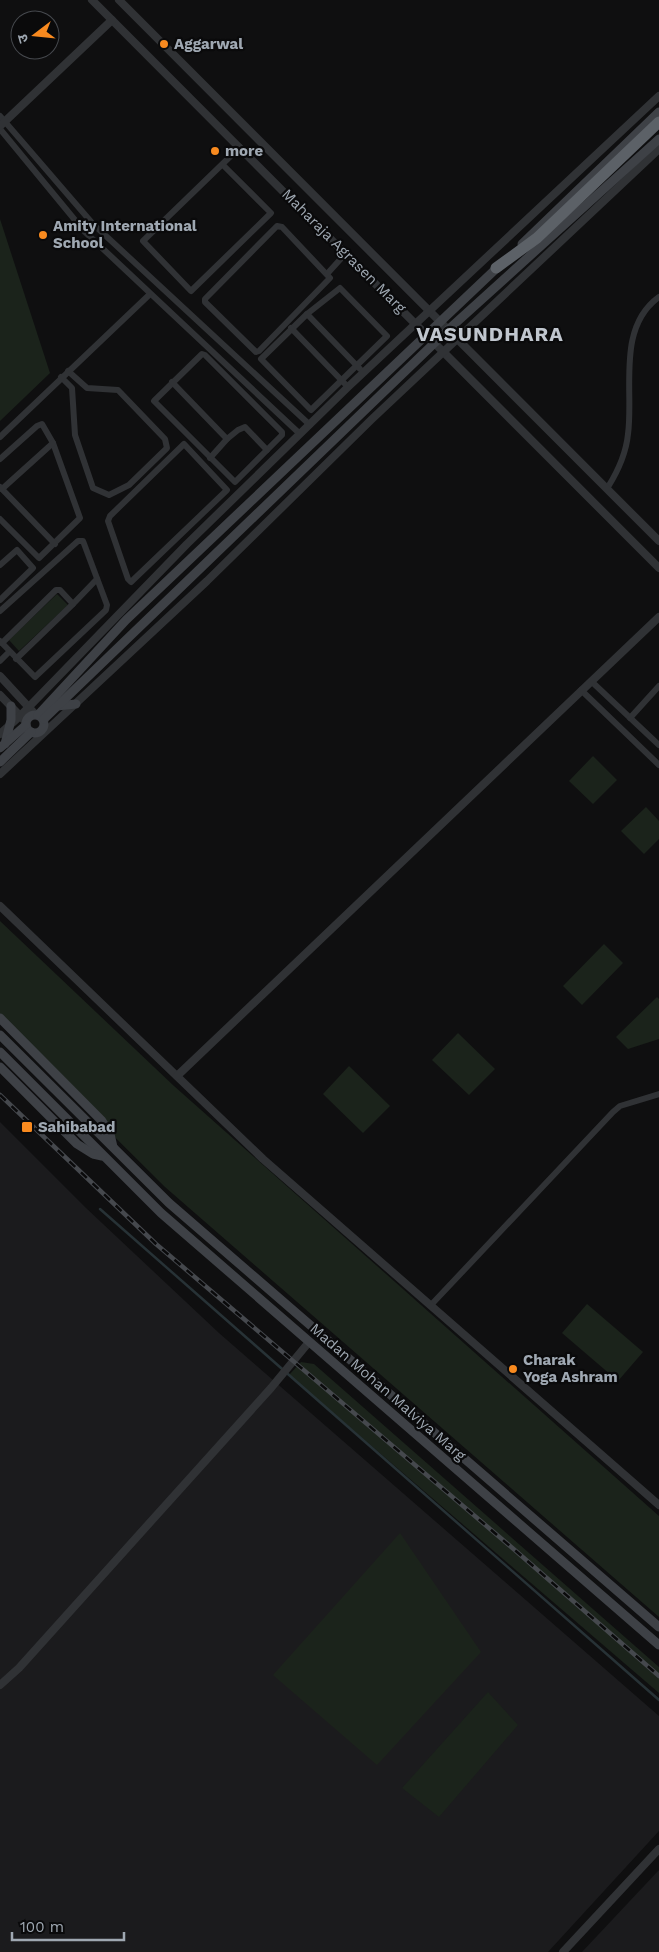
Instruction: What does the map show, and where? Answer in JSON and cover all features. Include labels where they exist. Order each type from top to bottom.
[{"type":"highway","points":[[496,268],[537,238],[659,122]]},
{"type":"main road","points":[[36,714],[126,620],[442,321],[659,112]]},
{"type":"main road","points":[[57,706],[449,329],[659,139]]},
{"type":"main road","points":[[0,762],[26,724],[28,718],[57,706],[76,704]]},
{"type":"main road","points":[[2,746],[10,724],[11,706]]},
{"type":"main road","points":[[26,724],[41,731],[44,725],[36,714]]},
{"type":"main road","points":[[2,746],[26,724]]},
{"type":"main road","points":[[0,1018],[102,1121],[110,1134],[113,1148]]},
{"type":"main road","name":"Madan Mohan Malviya Marg","points":[[0,1035],[176,1209],[659,1627]]},
{"type":"main road","name":"Madan Mohan Malviya Marg","points":[[0,1052],[161,1213],[659,1645]]},
{"type":"main road","points":[[0,1067],[77,1144],[93,1154],[102,1156]]},
{"type":"street","name":"Maharaja Agrasen Marg","points":[[92,0],[436,342],[659,568]]},
{"type":"street","name":"Maharaja Agrasen Marg","points":[[119,0],[659,540]]},
{"type":"street","points":[[1,123],[112,20]]},
{"type":"street","points":[[0,676],[36,714],[187,544],[310,425],[360,370],[431,311],[659,96]]},
{"type":"street","points":[[1,123],[84,231],[300,434]]},
{"type":"street","points":[[1,123],[93,224],[310,425]]},
{"type":"street","points":[[223,165],[270,210],[271,215],[194,290],[188,290],[144,241],[240,148]]},
{"type":"street","points":[[0,774],[207,581],[365,425],[659,149]]},
{"type":"street","points":[[243,194],[248,189]]},
{"type":"street","points":[[277,226],[282,227],[327,274],[329,279],[260,351],[256,352],[205,302],[206,296],[277,226]]},
{"type":"street","points":[[327,274],[346,253]]},
{"type":"street","points":[[346,384],[311,410],[261,359],[291,328],[340,288],[387,336],[360,370]]},
{"type":"street","points":[[0,437],[61,377],[150,295]]},
{"type":"street","points":[[608,488],[620,467],[628,435],[632,341],[639,321],[659,298]]},
{"type":"street","points":[[307,314],[360,370]]},
{"type":"street","points":[[291,328],[346,384]]},
{"type":"street","points":[[198,355],[206,355],[281,431],[282,435],[238,479],[233,481],[154,402],[172,382],[198,355]]},
{"type":"street","points":[[61,377],[72,388],[75,434],[93,488],[109,494],[129,485],[168,448],[165,439],[118,390],[87,388],[68,371]]},
{"type":"street","points":[[172,382],[227,439]]},
{"type":"street","points":[[0,459],[40,424],[45,427],[80,513],[79,521],[41,557],[37,558],[0,519]]},
{"type":"street","points":[[210,458],[227,439],[245,427],[267,450]]},
{"type":"street","points":[[52,443],[1,488],[55,544]]},
{"type":"street","points":[[184,444],[227,490],[179,537],[131,582],[128,580],[108,522],[110,516],[184,444]]},
{"type":"street","points":[[238,479],[246,487]]},
{"type":"street","points":[[179,537],[187,544]]},
{"type":"street","points":[[0,611],[80,540],[83,541],[107,605],[106,610],[35,677],[1,642],[56,590],[60,590],[74,604]]},
{"type":"street","points":[[0,565],[17,550],[33,568],[0,600]]},
{"type":"street","points":[[16,659],[74,604],[97,579]]},
{"type":"street","points":[[177,1076],[659,617]]},
{"type":"street","points":[[0,661],[10,652]]},
{"type":"street","points":[[591,681],[659,745]]},
{"type":"street","points":[[630,718],[659,686]]},
{"type":"street","points":[[581,690],[659,765]]},
{"type":"street","points":[[0,694],[26,724]]},
{"type":"street","points":[[0,734],[10,724],[26,724]]},
{"type":"street","points":[[0,906],[263,1159],[659,1505]]},
{"type":"street","points":[[430,1305],[613,1112],[620,1106],[659,1094]]},
{"type":"street","points":[[0,1685],[19,1668],[309,1342]]},
{"type":"street","points":[[563,1952],[659,1849]]},
{"type":"shaded area","points":[[0,219],[50,373],[0,421]]},
{"type":"shaded area","points":[[57,594],[68,605],[19,651],[9,640]]},
{"type":"shaded area","points":[[593,756],[617,780],[593,804],[569,781]]},
{"type":"shaded area","points":[[646,807],[659,821],[659,839],[644,854],[621,831]]},
{"type":"shaded area","points":[[0,921],[174,1086],[659,1516],[659,1617],[165,1187],[0,1023]]},
{"type":"shaded area","points":[[604,944],[623,963],[582,1005],[563,986]]},
{"type":"shaded area","points":[[657,997],[659,999],[659,1039],[628,1049],[616,1037]]},
{"type":"shaded area","points":[[458,1033],[495,1069],[469,1095],[432,1060]]},
{"type":"shaded area","points":[[349,1066],[390,1106],[363,1133],[323,1094]]},
{"type":"shaded area","points":[[0,1122],[86,1208],[219,1333],[659,1716],[659,1831],[548,1952],[0,1952]]},
{"type":"shaded area","points":[[587,1304],[643,1352],[618,1381],[562,1333]]},
{"type":"shaded area","points":[[301,1362],[314,1364],[659,1667],[659,1693],[289,1375]]},
{"type":"shaded area","points":[[400,1533],[481,1652],[377,1765],[273,1675]]},
{"type":"shaded area","points":[[488,1692],[518,1725],[439,1817],[402,1788]]},
{"type":"shaded area","points":[[659,1870],[659,1952],[582,1952]]},
{"type":"waterway","points":[[100,1209],[659,1700]]},
{"type":"railway","points":[[0,1095],[156,1244],[517,1552],[659,1676]]},
{"type":"place","name":"Aggarwal","points":[[164,44]]},
{"type":"place","name":"more","points":[[215,151]]},
{"type":"place","name":"Amity International School","points":[[43,235]]},
{"type":"place","name":"Sahibabad","points":[[27,1127]]},
{"type":"place","name":"Charak Yoga Ashram","points":[[513,1369]]},
{"type":"district","name":"VASUNDHARA","points":[[490,334]]}]
